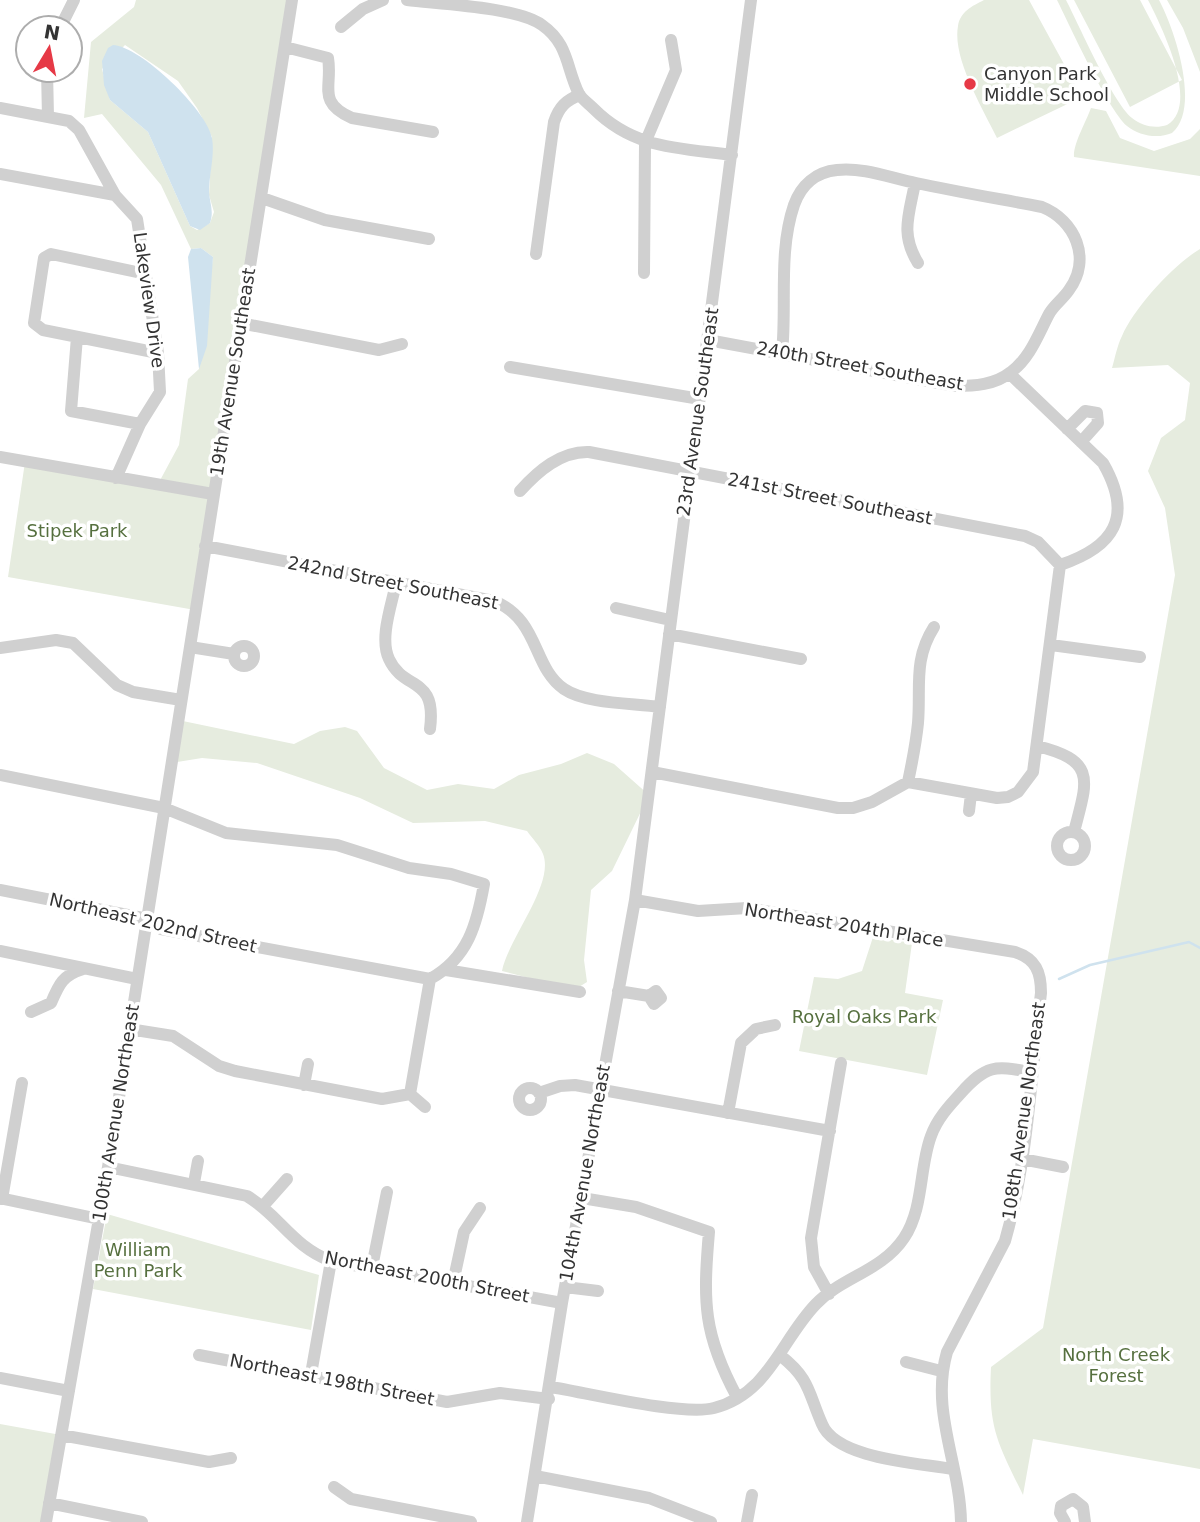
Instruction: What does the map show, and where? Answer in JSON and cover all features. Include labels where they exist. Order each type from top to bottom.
[{"type":"street","name":"19th Avenue Southeast","points":[[174,745],[292,0]]},
{"type":"street","points":[[341,27],[363,9],[383,0]]},
{"type":"street","points":[[407,0],[523,15],[541,23],[558,38],[568,55],[580,95],[609,124],[645,143],[732,155]]},
{"type":"street","name":"23rd Avenue Southeast","points":[[645,825],[751,0]]},
{"type":"street","points":[[644,273],[645,143],[676,70],[671,40]]},
{"type":"street","points":[[285,47],[328,58],[328,96],[340,113],[352,118],[433,132]]},
{"type":"street","points":[[0,108],[48,117],[47,84]]},
{"type":"street","points":[[536,254],[554,122],[558,109],[569,99],[580,95]]},
{"type":"street","name":"Lakeview Drive","points":[[48,117],[69,121],[79,130],[115,195],[137,219],[158,353],[160,392],[141,424],[116,478]]},
{"type":"street","points":[[652,772],[838,808],[853,808],[872,802],[908,782],[997,798],[1018,792],[1033,772],[1060,565],[1102,546],[1112,532],[1116,516],[1114,482],[1103,463],[1010,374],[1035,343],[1050,311],[1070,289],[1079,270],[1077,239],[1068,223],[1055,212],[872,173],[838,169],[808,181],[797,199],[790,223],[783,282],[786,318],[782,353]]},
{"type":"street","points":[[0,174],[115,195]]},
{"type":"street","points":[[915,183],[906,233],[908,246],[918,263]]},
{"type":"street","points":[[262,198],[325,220],[429,239]]},
{"type":"street","points":[[146,274],[51,254],[44,258],[34,323],[43,330],[158,353]]},
{"type":"street","points":[[240,323],[379,350],[402,344]]},
{"type":"street","points":[[77,337],[71,411],[141,424]]},
{"type":"street","name":"240th Street Southeast","points":[[708,341],[954,386],[981,385],[1010,374]]},
{"type":"street","points":[[510,367],[700,399]]},
{"type":"street","points":[[1067,429],[1085,411],[1097,413],[1098,423],[1081,442]]},
{"type":"street","name":"241st Street Southeast","points":[[520,491],[532,477],[566,454],[577,452],[1025,536],[1038,542],[1060,565]]},
{"type":"street","points":[[0,457],[213,494]]},
{"type":"street","name":"242nd Street Southeast","points":[[205,546],[495,601],[506,606],[526,625],[553,679],[564,689],[579,696],[660,708]]},
{"type":"street","points":[[396,583],[386,641],[389,659],[400,672],[423,689],[430,702],[430,729]]},
{"type":"street","points":[[616,608],[670,620]]},
{"type":"street","points":[[908,782],[919,721],[917,690],[923,645],[934,627]]},
{"type":"street","points":[[669,634],[801,659]]},
{"type":"street","points":[[0,648],[56,640],[73,643],[117,685],[133,692],[181,700]]},
{"type":"street","points":[[1051,645],[1140,657]]},
{"type":"street","points":[[190,647],[234,654]]},
{"type":"street","name":"100th Avenue Northeast","points":[[46,1522],[108,1167],[174,745]]},
{"type":"street","points":[[1037,746],[1069,756],[1081,770],[1085,791],[1074,832]]},
{"type":"street","points":[[0,775],[164,808],[226,833],[337,845],[409,868],[451,874],[484,884],[476,928],[446,970],[430,979],[410,1094]]},
{"type":"street","points":[[970,811],[971,794]]},
{"type":"street","name":"104th Avenue Northeast","points":[[527,1522],[550,1393],[562,1303],[635,900],[645,825]]},
{"type":"street","name":"Northeast 202nd Street","points":[[0,890],[148,919],[161,929],[430,979]]},
{"type":"street","name":"Northeast 204th Place","points":[[635,900],[698,911],[747,908],[1015,952],[1034,963],[1041,977]]},
{"type":"street","points":[[0,951],[137,979]]},
{"type":"street","points":[[31,1012],[51,1003],[60,981],[68,973],[84,969]]},
{"type":"street","points":[[446,970],[580,992]]},
{"type":"street","name":"108th Avenue Northeast","points":[[961,1522],[961,1504],[942,1420],[941,1371],[947,1352],[1004,1241],[1022,1159],[1041,977]]},
{"type":"street","points":[[618,991],[649,996]]},
{"type":"street","points":[[728,1113],[741,1043],[756,1029],[775,1025]]},
{"type":"street","points":[[129,1029],[173,1036],[219,1066],[382,1099],[410,1094]]},
{"type":"street","points":[[304,1085],[308,1063]]},
{"type":"street","points":[[829,1294],[810,1254],[841,1063]]},
{"type":"street","name":"Northeast 198th Street","points":[[199,1355],[311,1374],[447,1402],[500,1393],[550,1393],[691,1411],[715,1408],[757,1386],[781,1356],[816,1303],[873,1269],[905,1238],[913,1222],[930,1138],[945,1111],[964,1090],[986,1069],[1000,1067],[1031,1072]]},
{"type":"street","points":[[22,1083],[1,1199],[99,1219]]},
{"type":"street","points":[[539,1093],[567,1085],[831,1131]]},
{"type":"street","points":[[410,1094],[425,1107]]},
{"type":"street","points":[[1022,1159],[1063,1167]]},
{"type":"street","points":[[194,1183],[198,1161]]},
{"type":"street","name":"Northeast 200th Street","points":[[108,1167],[231,1191],[263,1206],[310,1253],[331,1261],[562,1303]]},
{"type":"street","points":[[263,1206],[287,1179]]},
{"type":"street","points":[[372,1267],[387,1192]]},
{"type":"street","points":[[582,1198],[636,1207],[709,1232],[704,1298],[708,1328],[718,1362],[737,1397]]},
{"type":"street","points":[[453,1283],[464,1232],[480,1208]]},
{"type":"street","points":[[311,1374],[331,1261]]},
{"type":"street","points":[[565,1287],[598,1291]]},
{"type":"street","points":[[781,1356],[800,1371],[809,1385],[822,1426],[842,1447],[952,1469]]},
{"type":"street","points":[[906,1363],[941,1371]]},
{"type":"street","points":[[0,1378],[69,1391]]},
{"type":"street","points":[[61,1435],[209,1462],[231,1458]]},
{"type":"street","points":[[535,1476],[649,1498],[711,1522]]},
{"type":"street","points":[[334,1487],[351,1499],[471,1522]]},
{"type":"street","points":[[747,1522],[752,1495]]},
{"type":"street","points":[[1065,1522],[1060,1510],[1066,1501],[1073,1499],[1082,1504],[1085,1522]]},
{"type":"street","points":[[49,1503],[142,1522]]},
{"type":"green space","name":"Stipek Park","points":[[136,0],[291,0],[195,610],[8,577],[25,462],[157,486],[179,445],[188,379],[199,369],[213,257],[201,248],[191,249],[161,185],[102,114],[84,118],[91,42],[134,7]],"holes":[[[125,45],[178,81],[197,108],[212,137],[209,195],[214,212],[210,223],[197,230],[190,226],[148,132],[110,100],[102,69]]]},
{"type":"green space","points":[[984,0],[1029,0],[1082,97],[997,138],[970,83],[957,39],[961,17]]},
{"type":"green space","points":[[1057,0],[1066,0],[1106,80],[1124,109],[1140,123],[1158,127],[1167,125],[1176,115],[1180,102],[1176,66],[1148,0],[1159,0],[1173,32],[1185,90],[1180,122],[1172,133],[1161,136],[1143,134],[1127,126],[1119,117],[1090,67]]},
{"type":"green space","points":[[1074,0],[1140,0],[1182,80],[1130,107]]},
{"type":"green space","points":[[1167,0],[1200,0],[1200,72],[1183,28]]},
{"type":"green space","points":[[1091,108],[1106,111],[1120,138],[1154,151],[1190,139],[1200,129],[1200,176],[1074,157],[1078,139]]},
{"type":"green space","name":"North Creek Forest","points":[[1200,249],[1200,1469],[1033,1439],[1023,1495],[996,1434],[991,1405],[991,1367],[1043,1328],[1175,575],[1165,508],[1148,471],[1161,438],[1185,420],[1190,383],[1168,365],[1112,368],[1120,340],[1145,300],[1167,276]]},
{"type":"green space","points":[[178,720],[294,744],[320,731],[345,727],[357,731],[384,768],[427,790],[458,784],[494,789],[519,775],[561,764],[587,753],[614,764],[649,795],[612,871],[591,890],[584,960],[587,982],[574,990],[502,971],[537,896],[545,866],[543,854],[527,831],[485,821],[413,823],[360,798],[257,763],[202,758],[171,763]]},
{"type":"green space","name":"Royal Oaks Park","points":[[873,937],[912,943],[905,993],[943,1000],[927,1075],[799,1051],[814,977],[838,979],[862,971]]},
{"type":"green space","name":"William Penn Park","points":[[107,1214],[319,1275],[311,1330],[93,1289]]},
{"type":"green space","points":[[0,1424],[61,1435],[46,1522],[0,1522]]},
{"type":"water","points":[[113,45],[125,48],[155,67],[186,97],[207,126],[213,145],[209,192],[212,215],[210,223],[200,230],[190,226],[148,132],[110,100],[104,85],[102,61],[108,48]]},
{"type":"water","points":[[201,248],[213,257],[207,346],[199,369],[188,257],[191,249]]},
{"type":"waterway","points":[[1059,979],[1090,965],[1189,942],[1200,948]]},
{"type":"place","name":"Canyon Park Middle School","points":[[970,84]]}]
